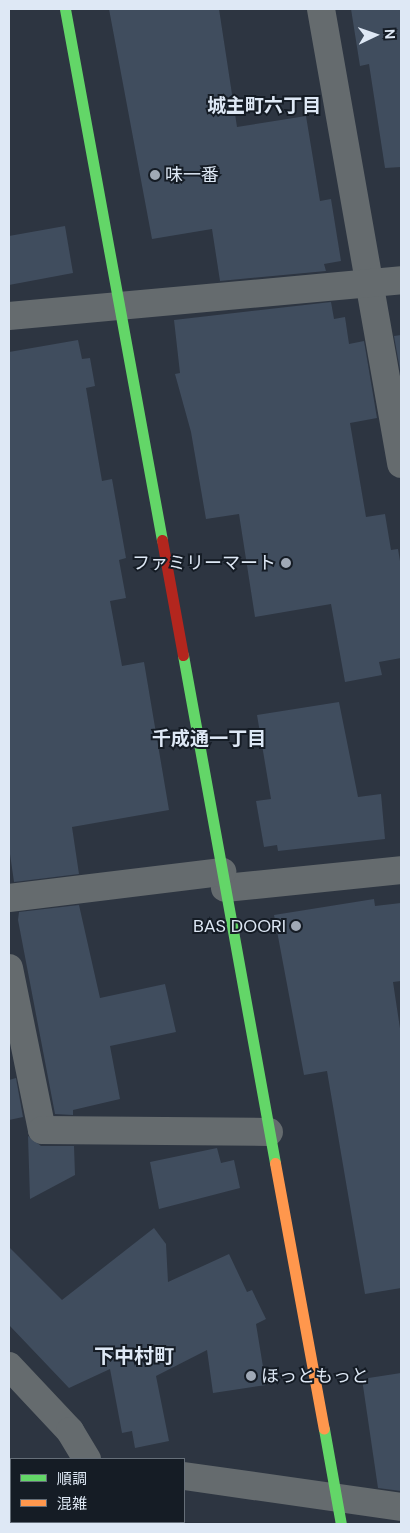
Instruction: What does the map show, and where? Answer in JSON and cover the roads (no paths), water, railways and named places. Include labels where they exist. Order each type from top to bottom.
[{"type":"street","points":[[65,9],[339,1512]]},
{"type":"street","points":[[321,9],[401,464]]},
{"type":"street","points":[[9,316],[369,281],[401,280]]},
{"type":"street","points":[[9,898],[223,880],[401,870]]},
{"type":"street","points":[[9,968],[42,1130],[269,1132]]},
{"type":"street","points":[[9,1366],[70,1431],[86,1458]]},
{"type":"street","points":[[185,1476],[339,1512],[401,1507]]},
{"type":"place","name":"味一番","points":[[155,175]]},
{"type":"place","name":"ファミリーマート","points":[[286,563]]},
{"type":"place","name":"BAS DOORI","points":[[296,926]]},
{"type":"place","name":"ほっともっと","points":[[251,1376]]},
{"type":"district","name":"城主町六丁目","points":[[264,106]]},
{"type":"district","name":"千成通一丁目","points":[[209,739]]},
{"type":"district","name":"下中村町","points":[[134,1356]]}]
